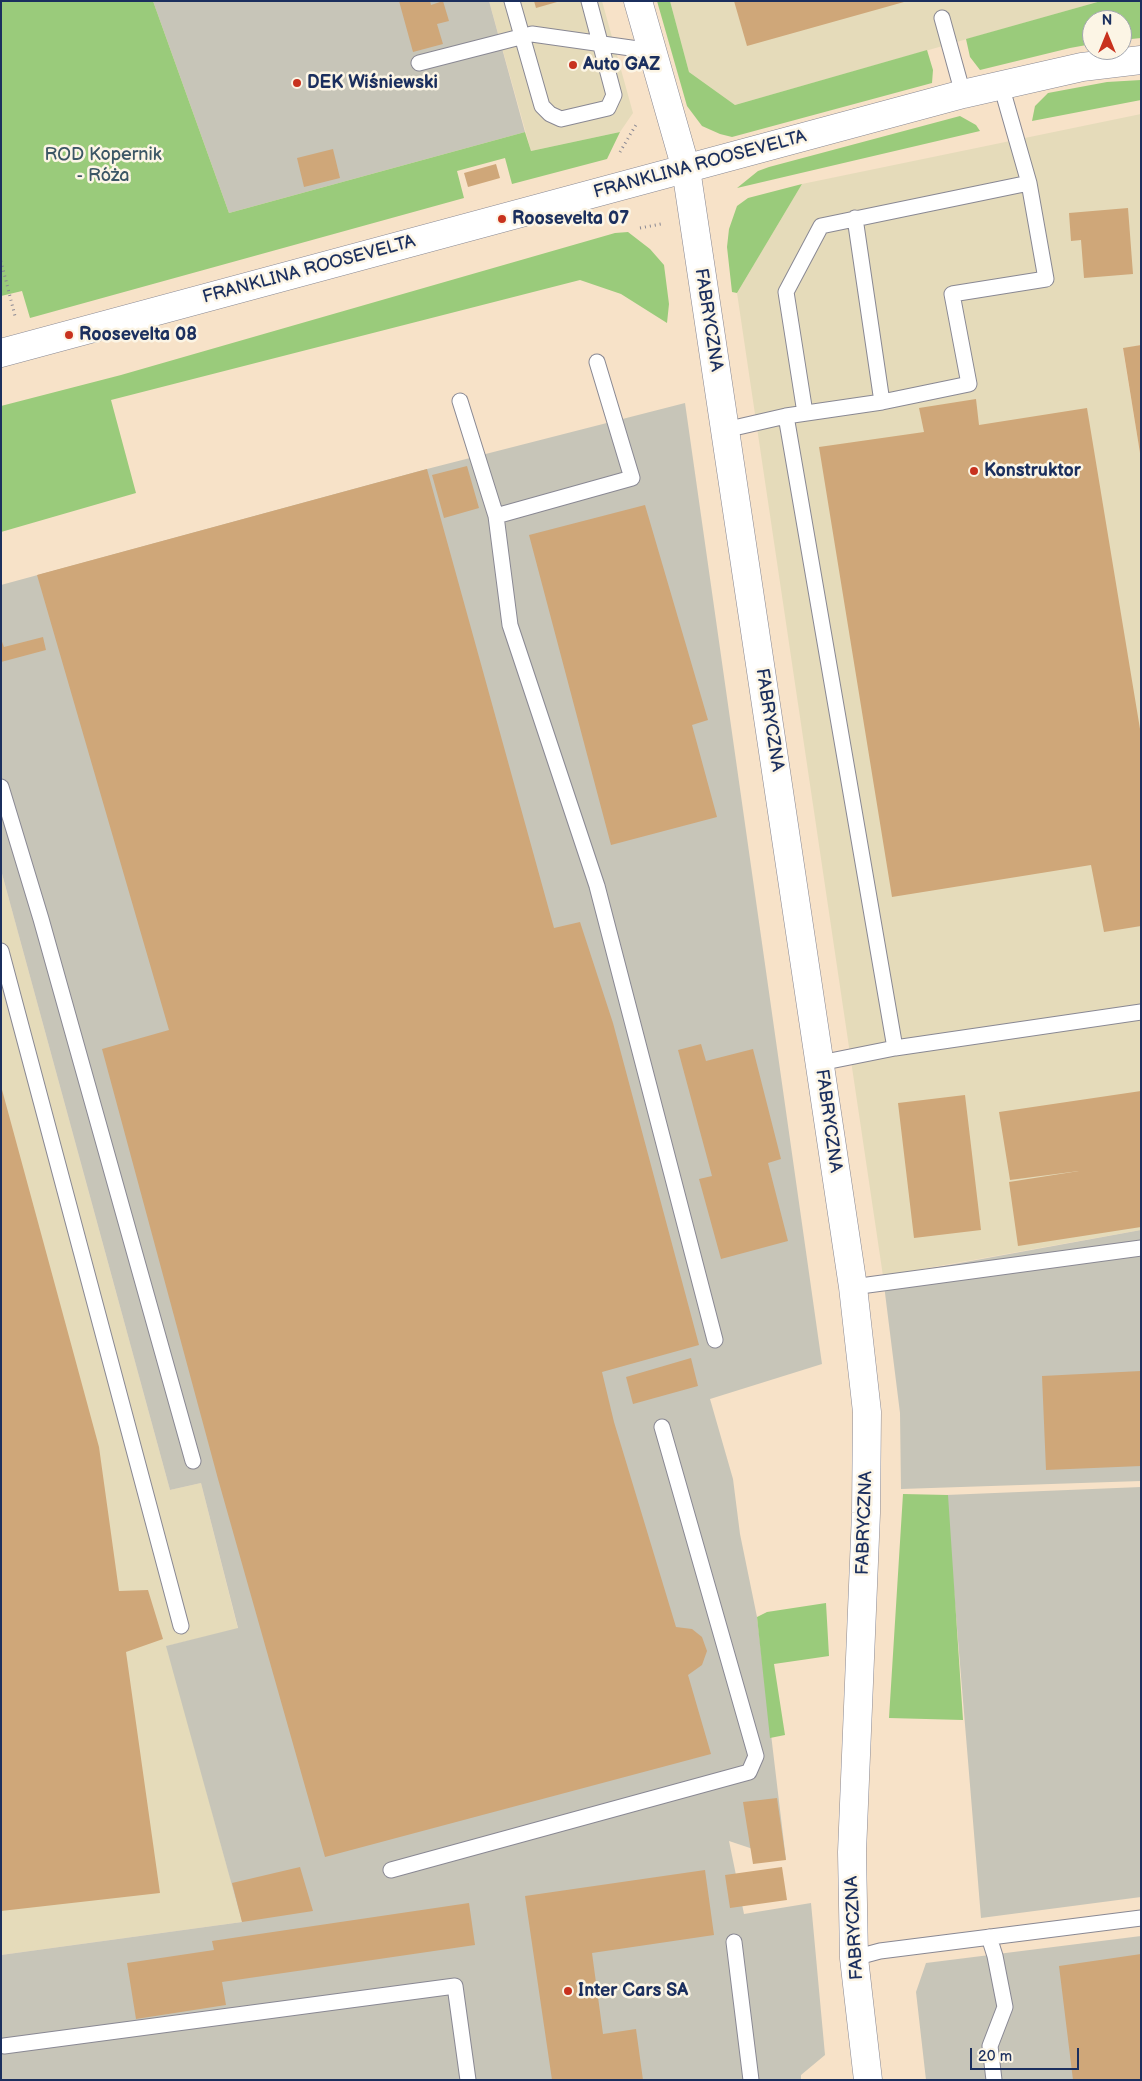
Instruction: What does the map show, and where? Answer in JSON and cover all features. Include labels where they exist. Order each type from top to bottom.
[{"type":"street","name":"FABRYCZNA","points":[[638,1],[686,169],[853,1287],[867,1412],[866,1513],[852,1852],[854,1958],[868,2080]]},
{"type":"street","name":"FRANKLINA ROOSEVELTA","points":[[12,350],[1001,84],[1082,67],[1141,60]]},
{"type":"lane","points":[[512,1],[542,106],[550,114],[561,119],[608,108],[614,96],[589,1]]},
{"type":"lane","points":[[942,18],[964,94]]},
{"type":"lane","points":[[419,63],[532,34],[652,51]]},
{"type":"lane","points":[[725,430],[786,416],[882,402],[969,384],[952,294],[1046,279],[1029,183],[1001,84]]},
{"type":"lane","points":[[805,413],[786,292],[821,226],[1029,183]]},
{"type":"lane","points":[[855,218],[882,402]]},
{"type":"lane","points":[[496,516],[632,478],[597,362]]},
{"type":"lane","points":[[460,401],[496,516],[510,625],[597,886],[715,1340]]},
{"type":"lane","points":[[786,416],[895,1048]]},
{"type":"lane","points":[[1,787],[42,919],[193,1461]]},
{"type":"lane","points":[[1,951],[181,1626]]},
{"type":"lane","points":[[820,1063],[895,1048],[1141,1012]]},
{"type":"lane","points":[[853,1287],[1141,1248]]},
{"type":"lane","points":[[391,1870],[749,1772],[756,1756],[662,1426]]},
{"type":"lane","points":[[854,1958],[880,1951],[1141,1918]]},
{"type":"lane","points":[[989,1938],[995,1956],[1005,2007],[990,2046],[994,2080]]},
{"type":"lane","points":[[734,1942],[751,2080]]},
{"type":"lane","points":[[4,2046],[454,1986],[468,2080]]},
{"type":"path","points":[[1,261],[12,350]]},
{"type":"shaded area","points":[[153,1],[489,1],[525,132],[229,213]]},
{"type":"shaded area","points":[[489,1],[602,1],[633,113],[620,132],[531,151]]},
{"type":"shaded area","points":[[670,1],[1101,1],[735,105],[689,72]]},
{"type":"shaded area","points":[[1141,114],[1141,345],[1123,349],[1141,459],[1141,1230],[883,1276],[737,293],[802,184]]},
{"type":"shaded area","points":[[685,403],[822,1364],[710,1399],[733,1479],[740,1534],[757,1617],[786,1860],[729,1841],[744,1914],[811,1903],[825,2055],[801,2075],[801,2080],[1,2080],[1,1955],[242,1922],[166,1646],[238,1628],[201,1483],[170,1490],[1,870],[1,585],[427,469]]},
{"type":"shaded area","points":[[1,870],[170,1490],[201,1483],[238,1629],[167,1646],[242,1922],[1,1955]]},
{"type":"shaded area","points":[[1141,1230],[1141,1481],[901,1489],[900,1413],[883,1277]]},
{"type":"shaded area","points":[[1141,1487],[1141,1897],[981,1918],[946,1495]]},
{"type":"shaded area","points":[[1141,1936],[1141,2080],[926,2080],[916,1992],[926,1963]]},
{"type":"green space","name":"ROD Kopernik - Róża","points":[[1,1],[153,1],[229,213],[525,132],[531,151],[620,132],[607,159],[512,184],[505,158],[457,171],[464,198],[30,318],[22,291],[1,296]]},
{"type":"green space","points":[[657,1],[670,1],[689,72],[735,105],[927,50],[933,70],[932,83],[732,137],[720,134],[702,126],[687,106]]},
{"type":"green space","points":[[1101,1],[1141,1],[1141,38],[1132,39],[1132,10],[1082,10],[1082,46],[980,70],[970,57],[966,39]]},
{"type":"green space","points":[[1141,80],[1141,100],[1032,121],[1035,106],[1048,93],[1107,82]]},
{"type":"green space","points":[[960,116],[976,125],[980,131],[737,188],[758,171],[769,167]]},
{"type":"green space","points":[[802,184],[737,293],[732,292],[727,247],[729,229],[737,206],[748,198]]},
{"type":"green space","points":[[628,232],[650,249],[664,265],[669,304],[667,323],[621,294],[580,280],[111,400],[136,493],[1,532],[1,406],[121,375],[615,233]]},
{"type":"green space","points":[[903,1494],[948,1495],[963,1720],[889,1718]]},
{"type":"green space","points":[[826,1603],[829,1656],[774,1664],[785,1735],[770,1738],[757,1617],[767,1612]]},
{"type":"building","points":[[399,1],[430,1],[431,5],[443,1],[449,21],[437,24],[443,44],[413,52]]},
{"type":"building","points":[[534,1],[557,1],[557,2],[536,8]]},
{"type":"building","points":[[734,1],[904,1],[904,2],[747,46]]},
{"type":"building","points":[[333,149],[340,178],[304,187],[297,158]]},
{"type":"building","points":[[496,164],[500,178],[468,187],[464,173]]},
{"type":"building","points":[[1128,208],[1133,274],[1084,278],[1081,240],[1071,241],[1069,213]]},
{"type":"building","points":[[1141,345],[1141,453],[1140,453],[1123,348]]},
{"type":"building","points":[[976,399],[979,425],[1087,408],[1141,735],[1141,926],[1104,932],[1091,865],[892,897],[819,447],[924,432],[919,408]]},
{"type":"building","points":[[467,466],[479,508],[444,518],[432,475]]},
{"type":"building","points":[[427,469],[554,928],[580,922],[613,1023],[699,1345],[602,1372],[614,1422],[676,1627],[692,1629],[702,1637],[707,1651],[702,1665],[688,1675],[711,1754],[325,1857],[218,1479],[102,1049],[169,1030],[37,575]]},
{"type":"building","points":[[645,505],[708,720],[692,725],[717,817],[611,845],[529,535]]},
{"type":"building","points":[[43,637],[46,650],[1,662],[1,639],[4,647]]},
{"type":"building","points":[[701,1044],[706,1061],[753,1049],[781,1159],[768,1163],[788,1241],[721,1259],[699,1179],[712,1176],[678,1050]]},
{"type":"building","points":[[1,1086],[99,1447],[119,1591],[148,1590],[163,1639],[126,1652],[160,1893],[1,1911]]},
{"type":"building","points":[[1141,1091],[1141,1227],[1018,1246],[1009,1182],[1079,1171],[1010,1180],[999,1112]]},
{"type":"building","points":[[965,1095],[981,1230],[914,1238],[898,1103]]},
{"type":"building","points":[[691,1358],[698,1386],[633,1404],[626,1377]]},
{"type":"building","points":[[1141,1371],[1141,1466],[1046,1470],[1042,1376]]},
{"type":"building","points":[[777,1798],[786,1860],[753,1864],[743,1802]]},
{"type":"building","points":[[300,1867],[313,1911],[242,1922],[232,1883]]},
{"type":"building","points":[[782,1867],[787,1900],[730,1908],[725,1875]]},
{"type":"building","name":"Inter Cars SA","points":[[705,1870],[714,1935],[592,1953],[603,2034],[636,2029],[643,2080],[552,2080],[525,1896]]},
{"type":"building","points":[[469,1903],[475,1945],[222,1982],[226,2005],[136,2019],[127,1963],[214,1950],[212,1941]]},
{"type":"building","points":[[1141,1954],[1141,2080],[1073,2080],[1059,1966]]},
{"type":"place","name":"Auto GAZ","points":[[573,65]]},
{"type":"place","name":"DEK Wiśniewski","points":[[297,83]]},
{"type":"place","name":"Roosevelta 07","points":[[502,219]]},
{"type":"place","name":"Roosevelta 08","points":[[69,335]]},
{"type":"place","name":"Konstruktor","points":[[974,471]]},
{"type":"place","name":"Inter Cars SA","points":[[568,1991]]}]
